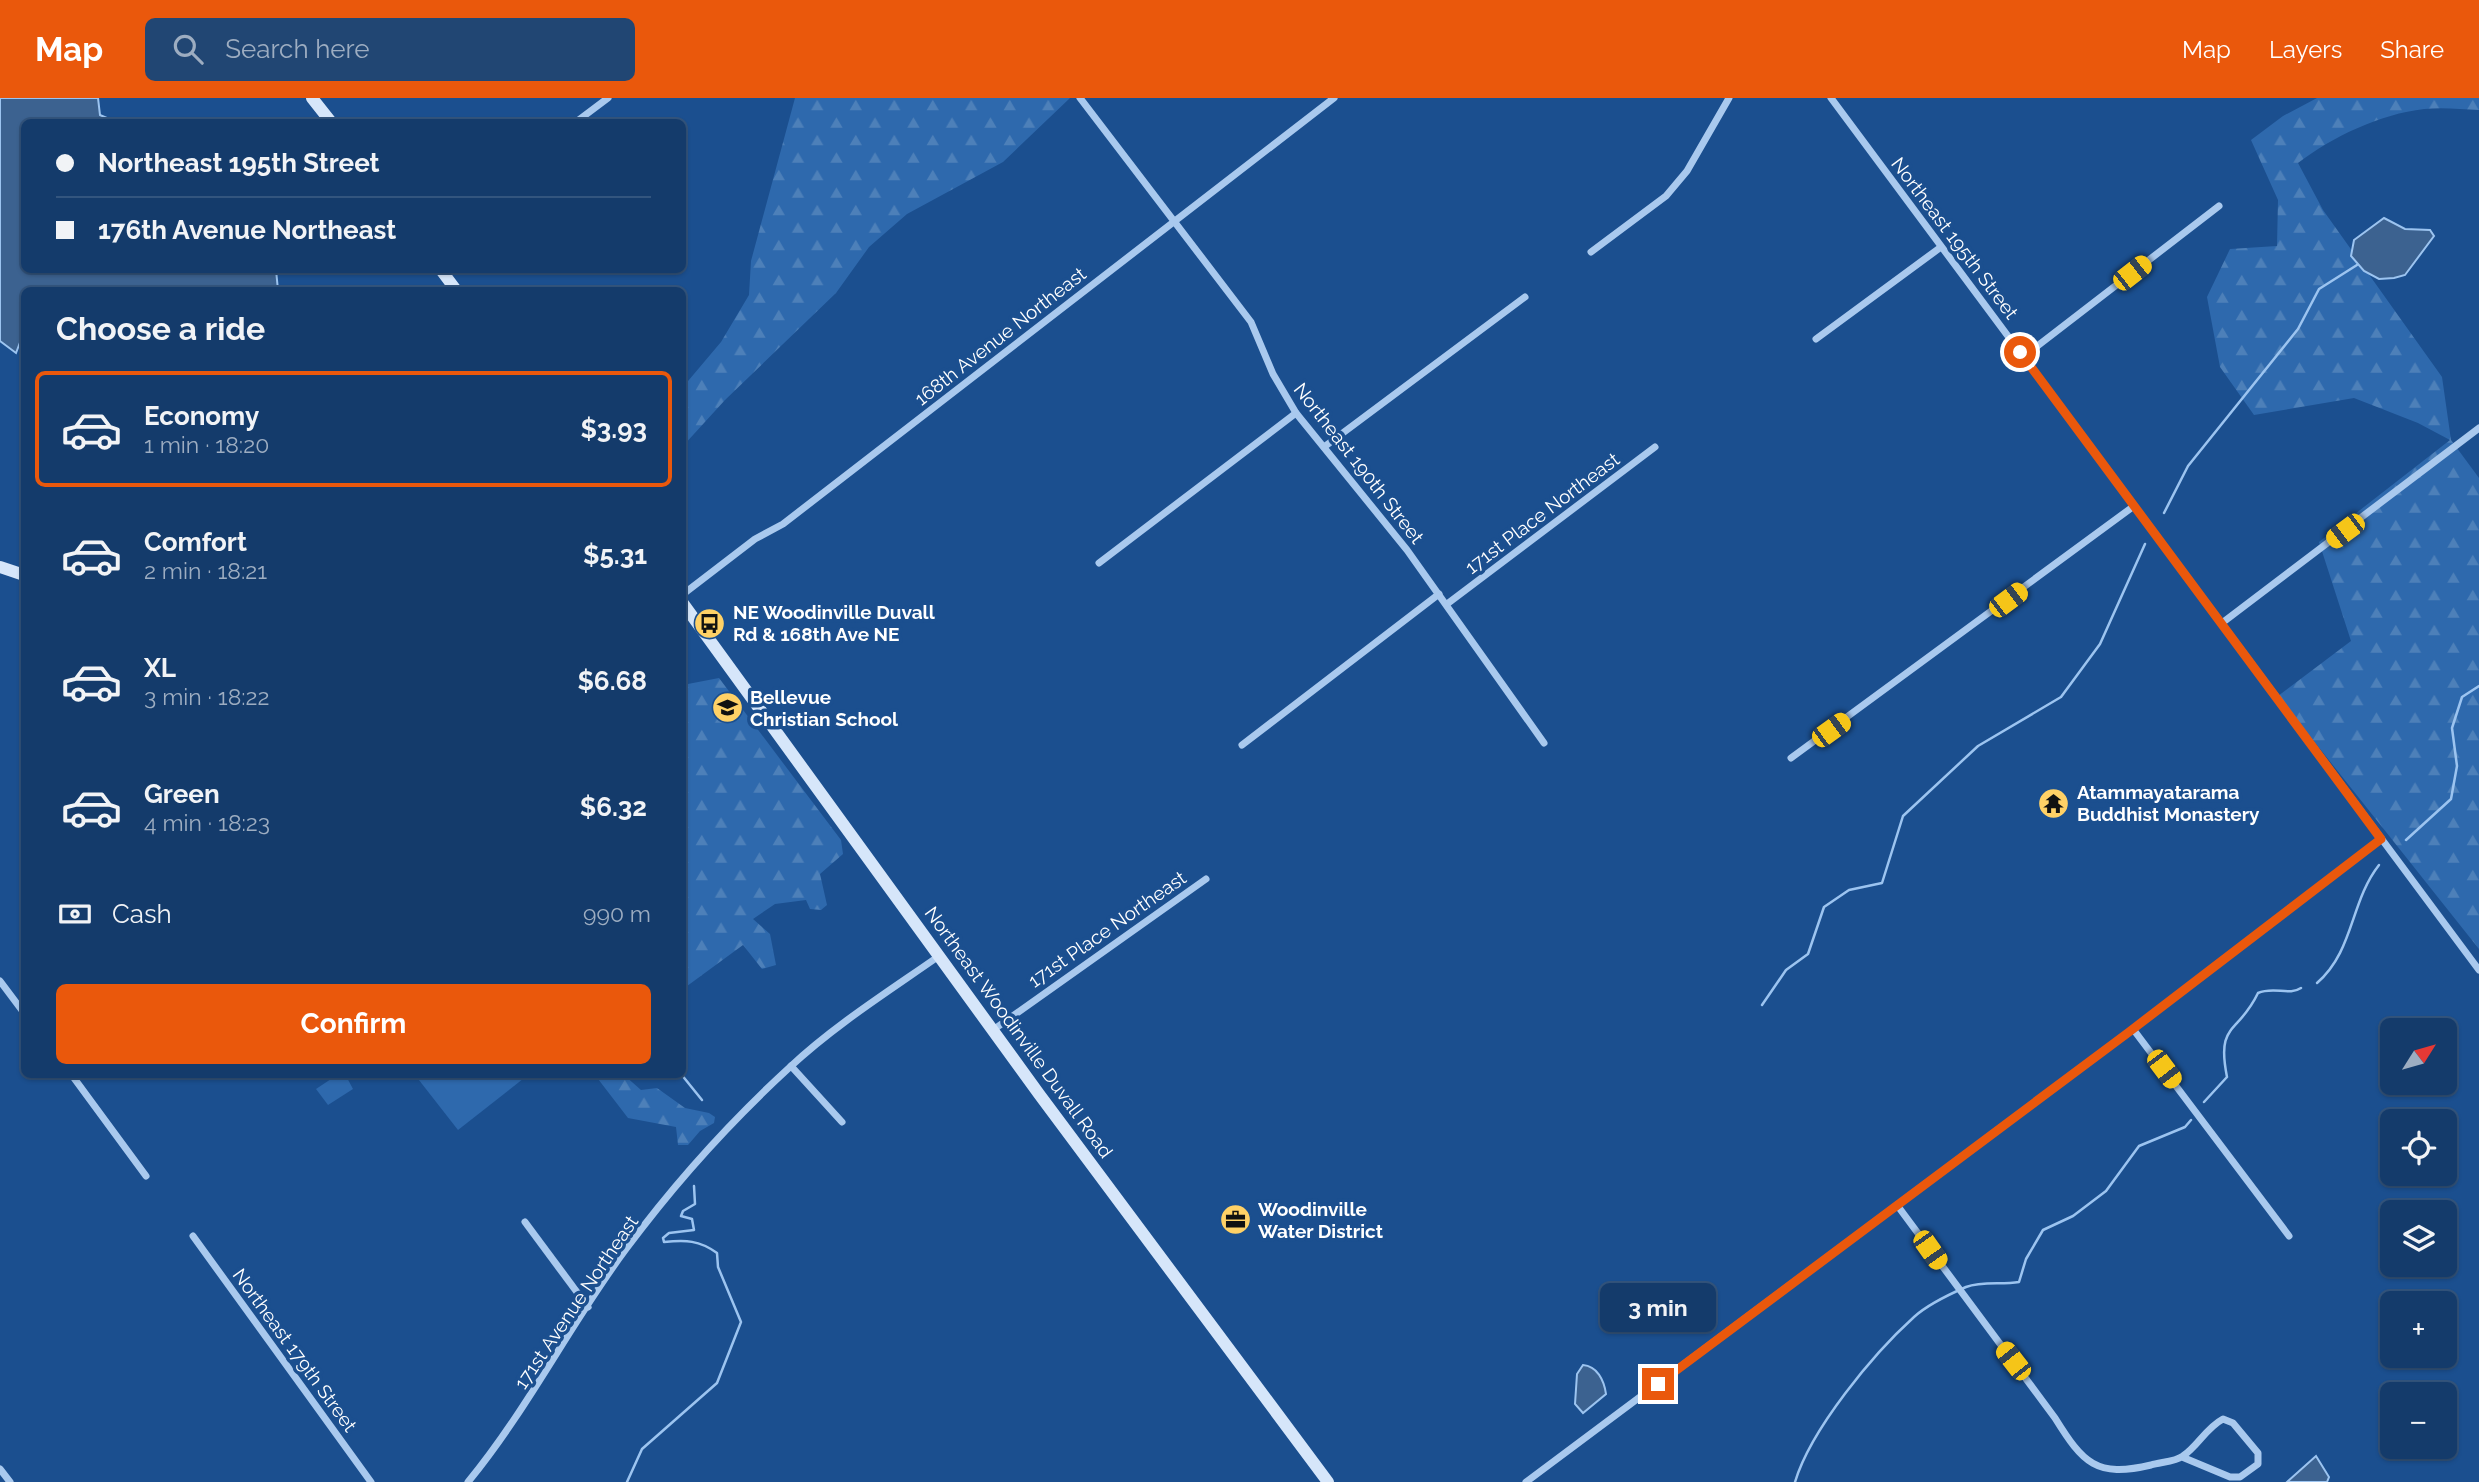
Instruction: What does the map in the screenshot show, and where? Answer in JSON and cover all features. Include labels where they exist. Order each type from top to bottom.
[{"type":"main road","points":[[312,98],[329,119]]},
{"type":"main road","points":[[0,567],[21,574]]},
{"type":"main road","name":"Northeast Woodinville Duvall Road","points":[[686,608],[992,1030],[1328,1482]]},
{"type":"street","points":[[580,119],[608,98]]},
{"type":"street","name":"Northeast 190th Street","points":[[1080,98],[1251,322],[1273,374],[1296,413],[1353,480],[1447,604],[1544,743]]},
{"type":"street","name":"168th Avenue Northeast","points":[[686,601],[755,539],[783,524],[1334,98]]},
{"type":"street","points":[[1591,252],[1666,196],[1688,171],[1730,98]]},
{"type":"street","name":"Northeast 195th Street","points":[[1835,100],[1941,247],[2479,970]]},
{"type":"street","points":[[2023,357],[2219,206]]},
{"type":"street","points":[[1816,339],[1941,247]]},
{"type":"street","points":[[1324,447],[1525,296]]},
{"type":"street","points":[[1099,563],[1296,413]]},
{"type":"street","points":[[2222,623],[2479,428]]},
{"type":"street","name":"171st Place Northeast","points":[[1447,604],[1656,447]]},
{"type":"street","points":[[1791,758],[2134,506]]},
{"type":"street","points":[[1242,745],[1439,594]]},
{"type":"street","points":[[1527,1482],[2133,1029],[2381,839]]},
{"type":"street","name":"171st Place Northeast","points":[[992,1030],[1206,879]]},
{"type":"street","name":"171st Avenue Northeast","points":[[468,1482],[502,1441],[625,1250],[689,1170],[791,1066],[849,1020],[940,956]]},
{"type":"street","points":[[0,981],[21,1009]]},
{"type":"street","points":[[2133,1029],[2289,1236]]},
{"type":"street","points":[[791,1066],[842,1122]]},
{"type":"street","points":[[74,1078],[146,1176]]},
{"type":"street","points":[[1897,1205],[2055,1418],[2077,1453],[2096,1467],[2130,1470],[2182,1457],[2215,1423],[2223,1419],[2233,1423],[2259,1453],[2258,1464],[2240,1476],[2230,1477],[2182,1457]]},
{"type":"street","points":[[525,1222],[587,1307]]},
{"type":"street","name":"Northeast 179th Street","points":[[193,1236],[371,1482]]},
{"type":"street","points":[[0,1469],[10,1482]]},
{"type":"green space","points":[[795,98],[1070,98],[1003,162],[907,214],[869,247],[836,293],[725,400],[686,443],[686,383],[721,342],[749,295],[751,261]]},
{"type":"green space","points":[[2317,98],[2479,98],[2479,110],[2424,109],[2374,121],[2326,144],[2298,163],[2323,210],[2442,377],[2451,440],[2479,478],[2479,949],[2278,696],[2351,641],[2319,542],[2450,440],[2418,423],[2354,398],[2254,415],[2220,367],[2207,297],[2230,249],[2277,246],[2278,200],[2251,140],[2283,116]]},
{"type":"green space","name":"Bellevue Christian School","points":[[719,678],[841,840],[843,854],[820,874],[827,905],[821,910],[810,909],[806,900],[775,904],[753,919],[770,934],[776,965],[762,969],[743,945],[686,987],[686,687],[688,684]]},
{"type":"green space","points":[[332,1078],[347,1078],[353,1089],[328,1105],[316,1089]]},
{"type":"green space","points":[[417,1078],[524,1078],[458,1130]]},
{"type":"green space","points":[[597,1078],[627,1078],[641,1090],[657,1088],[685,1108],[709,1113],[715,1117],[714,1123],[700,1131],[688,1145],[678,1145],[676,1127],[628,1118]]},
{"type":"shaded area","points":[[0,98],[98,98],[100,115],[109,119],[21,119],[21,273],[276,273],[278,287],[21,287],[21,340],[16,353],[0,341]]},
{"type":"shaded area","points":[[2384,218],[2405,229],[2430,230],[2434,236],[2405,275],[2379,279],[2364,271],[2351,256],[2354,240]]},
{"type":"shaded area","points":[[1583,1365],[1592,1368],[1599,1375],[1606,1394],[1583,1413],[1575,1404],[1577,1374]]},
{"type":"shaded area","points":[[2316,1456],[2329,1477],[2327,1482],[2287,1482]]},
{"type":"waterway","points":[[2164,513],[2188,466],[2298,329],[2319,289],[2357,265]]},
{"type":"waterway","points":[[1762,1005],[1786,970],[1808,954],[1824,907],[1849,890],[1882,883],[1903,816],[1978,746],[2061,697],[2100,644],[2145,544]]},
{"type":"waterway","points":[[2406,840],[2451,799],[2457,766],[2452,728],[2462,697],[2479,686]]},
{"type":"waterway","points":[[2317,983],[2338,956],[2362,895],[2379,865]]},
{"type":"waterway","points":[[2204,1102],[2227,1077],[2224,1059],[2227,1037],[2258,993],[2301,988]]},
{"type":"waterway","points":[[684,1078],[702,1100]]},
{"type":"waterway","points":[[1795,1482],[1803,1461],[1829,1416],[1880,1351],[1914,1317],[1932,1304],[1966,1287],[2019,1282],[2026,1259],[2043,1230],[2073,1216],[2106,1191],[2139,1146],[2185,1127],[2191,1120]]},
{"type":"waterway","points":[[627,1482],[642,1449],[717,1383],[741,1322],[718,1267],[717,1253],[692,1242],[664,1242],[663,1238],[669,1233],[694,1230],[692,1219],[681,1216],[683,1211],[695,1204],[694,1186]]},
{"type":"place","name":"NE Woodinville Duvall Rd & 168th Ave NE","points":[[710,623]]},
{"type":"place","name":"Bellevue Christian School","points":[[727,708]]},
{"type":"place","name":"Atammayatarama Buddhist Monastery","points":[[2054,803]]},
{"type":"place","name":"Woodinville Water District","points":[[1235,1220]]},
{"type":"route","points":[[1658,1384],[2129,1032],[2381,839],[2020,352]]}]
